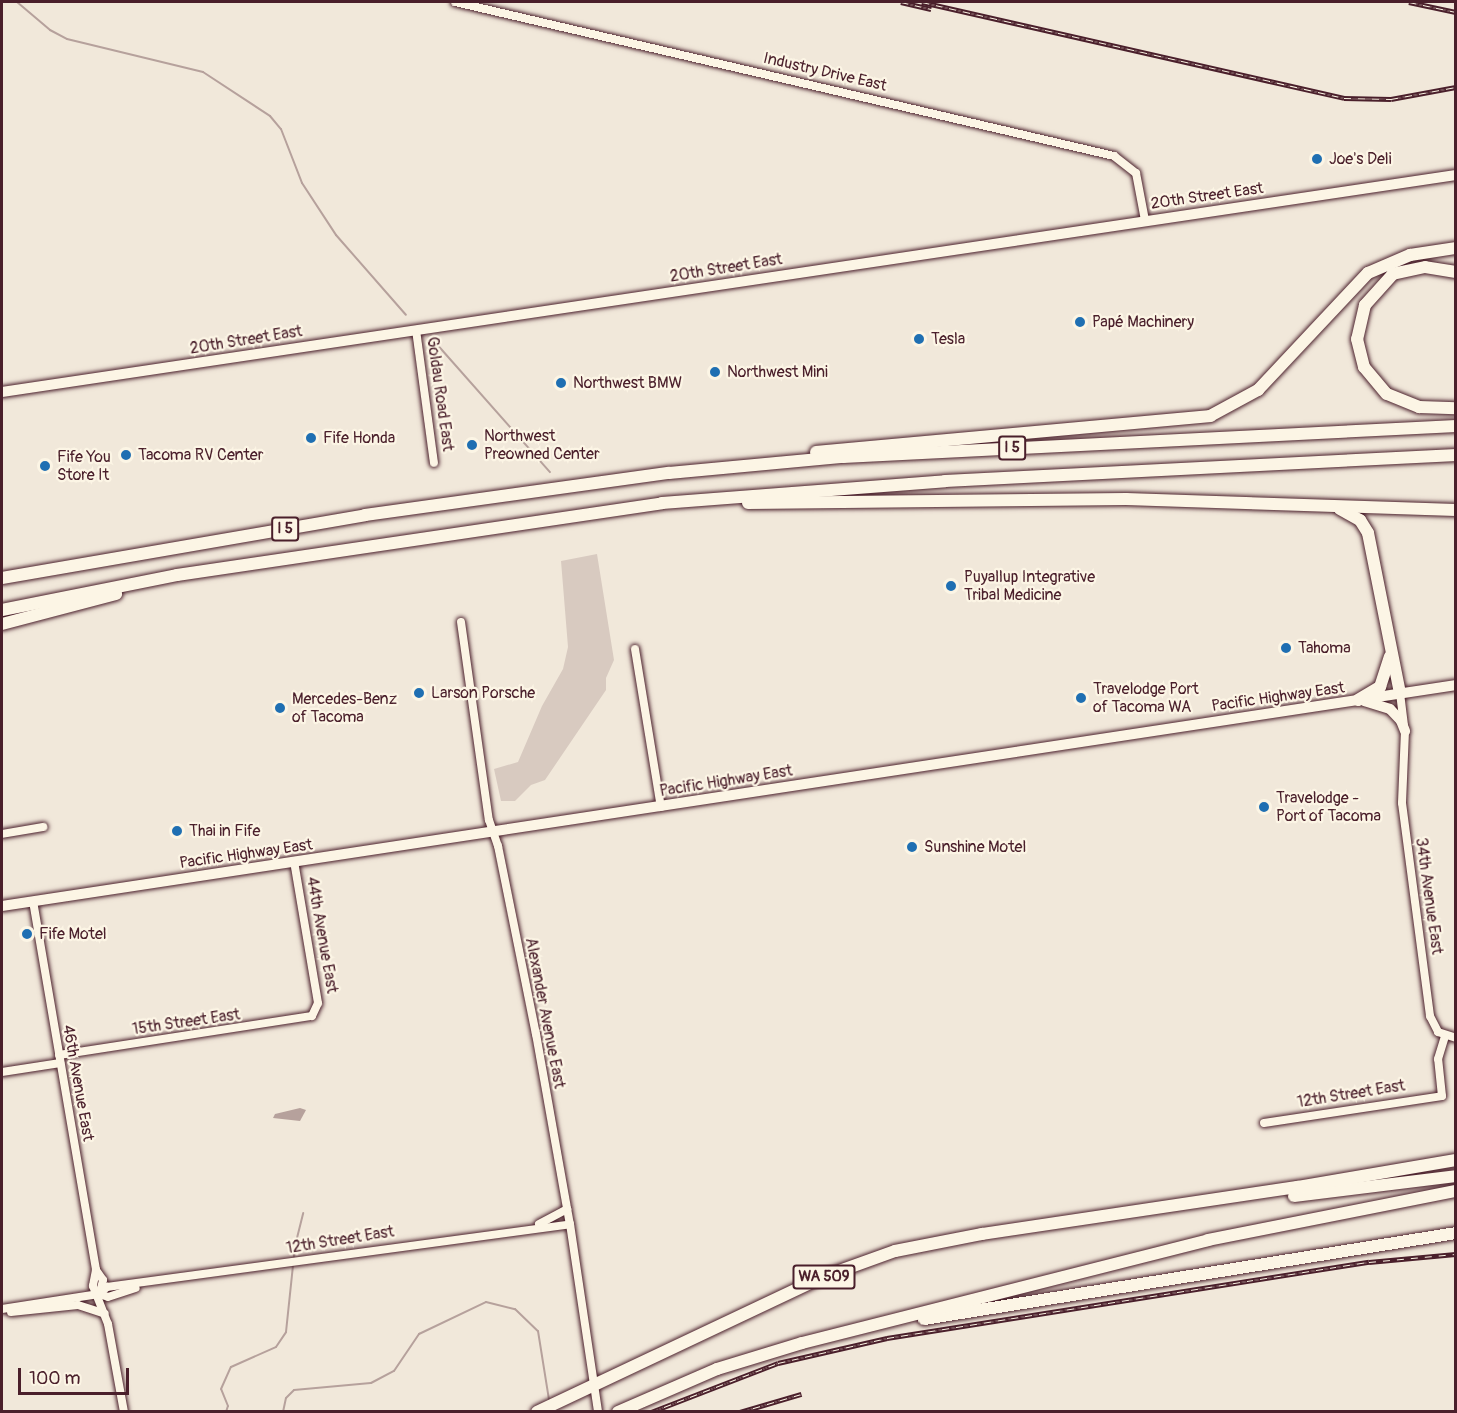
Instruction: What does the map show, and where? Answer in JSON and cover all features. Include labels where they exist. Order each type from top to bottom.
[{"type":"highway","points":[[774,462],[817,452],[902,441],[1210,416],[1258,390],[1368,273],[1410,255],[1455,248]]},
{"type":"highway","points":[[1455,272],[1425,267],[1393,274],[1365,305],[1357,339],[1364,367],[1387,394],[1419,407],[1455,408]]},
{"type":"highway","name":"I 5","points":[[2,578],[522,491],[774,462],[1455,426]]},
{"type":"highway","name":"I 5","points":[[2,610],[177,575],[642,506],[934,482],[1455,455]]},
{"type":"highway","points":[[642,506],[1126,499],[1455,510]]},
{"type":"highway","points":[[1324,505],[1354,515],[1366,526],[1392,641],[1400,693]]},
{"type":"highway","points":[[2,624],[74,607],[177,575]]},
{"type":"highway","points":[[1358,700],[1386,679],[1392,641]]},
{"type":"highway","points":[[1096,1218],[1455,1160]]},
{"type":"highway","name":"WA 509","points":[[537,1412],[568,1395],[820,1278],[876,1257],[963,1237],[1096,1218],[1455,1176]]},
{"type":"highway","points":[[618,1412],[717,1369],[832,1335],[1208,1240],[1455,1191]]},
{"type":"highway","points":[[832,1335],[1455,1233]]},
{"type":"main road","name":"20th Street East","points":[[2,392],[1455,175]]},
{"type":"main road","name":"Pacific Highway East","points":[[2,906],[1455,684]]},
{"type":"main road","points":[[1358,700],[1390,709],[1401,721],[1405,731]]},
{"type":"street","name":"Industry Drive East","points":[[455,2],[1114,156],[1136,173],[1145,220]]},
{"type":"street","name":"Goldau Road East","points":[[416,330],[434,463]]},
{"type":"street","name":"Alexander Avenue East","points":[[461,622],[493,832],[536,1034],[570,1224],[598,1412]]},
{"type":"street","points":[[635,649],[661,807]]},
{"type":"street","name":"34th Avenue East","points":[[1400,693],[1405,731],[1402,792],[1411,872],[1431,1016],[1438,1032],[1445,1036]]},
{"type":"street","points":[[2,834],[43,827]]},
{"type":"street","name":"44th Avenue East","points":[[294,861],[318,1003],[315,1013]]},
{"type":"street","name":"46th Avenue East","points":[[33,901],[96,1270],[93,1286],[99,1294],[105,1314],[124,1412]]},
{"type":"street","name":"15th Street East","points":[[2,1072],[59,1059],[305,1020],[315,1013]]},
{"type":"street","points":[[1445,1036],[1455,1038]]},
{"type":"street","name":"12th Street East","points":[[1264,1123],[1442,1095],[1438,1059],[1445,1036]]},
{"type":"street","name":"12th Street East","points":[[536,1225],[567,1209]]},
{"type":"street","name":"12th Street East","points":[[2,1310],[99,1294],[107,1287],[148,1284],[536,1225],[570,1224]]},
{"type":"street","points":[[2,1310],[31,1312],[78,1305],[105,1314]]},
{"type":"shaded area","points":[[597,554],[614,660],[606,678],[606,690],[545,780],[531,785],[515,801],[501,801],[494,769],[518,762],[542,706],[563,669],[568,647],[561,561]]},
{"type":"shaded area","points":[[300,1108],[306,1110],[300,1121],[273,1118],[275,1114]]},
{"type":"waterway","points":[[17,2],[50,30],[67,39],[203,72],[270,116],[281,129],[302,183],[336,235],[406,315]]},
{"type":"waterway","points":[[434,341],[550,472]]},
{"type":"waterway","points":[[226,1412],[228,1406],[221,1389],[231,1367],[276,1347],[286,1332],[295,1246],[303,1213]]},
{"type":"waterway","points":[[283,1412],[286,1398],[294,1390],[371,1383],[394,1371],[419,1334],[486,1302],[515,1309],[538,1331],[549,1400]]},
{"type":"railway","points":[[901,2],[931,9]]},
{"type":"railway","points":[[922,2],[1344,98],[1391,99],[1456,87]]},
{"type":"railway","points":[[1409,2],[1456,12]]},
{"type":"railway","points":[[651,1412],[778,1363],[887,1338],[1369,1262],[1456,1254]]},
{"type":"railway","points":[[740,1412],[801,1394]]},
{"type":"place","name":"Joe's Deli","points":[[1317,159]]},
{"type":"place","name":"Papé Machinery","points":[[1080,322]]},
{"type":"place","name":"Tesla","points":[[919,339]]},
{"type":"place","name":"Northwest Mini","points":[[715,372]]},
{"type":"place","name":"Northwest BMW","points":[[561,383]]},
{"type":"place","name":"Fife Honda","points":[[311,438]]},
{"type":"place","name":"Northwest Preowned Center","points":[[472,445]]},
{"type":"place","name":"Tacoma RV Center","points":[[126,455]]},
{"type":"place","name":"Fife You Store It","points":[[45,466]]},
{"type":"place","name":"Puyallup Integrative Tribal Medicine","points":[[951,586]]},
{"type":"place","name":"Tahoma","points":[[1286,648]]},
{"type":"place","name":"Larson Porsche","points":[[419,693]]},
{"type":"place","name":"Travelodge Port of Tacoma WA","points":[[1081,698]]},
{"type":"place","name":"Mercedes-Benz of Tacoma","points":[[280,708]]},
{"type":"place","name":"Travelodge - Port of Tacoma","points":[[1264,807]]},
{"type":"place","name":"Thai in Fife","points":[[177,831]]},
{"type":"place","name":"Sunshine Motel","points":[[912,847]]},
{"type":"place","name":"Fife Motel","points":[[27,934]]}]
